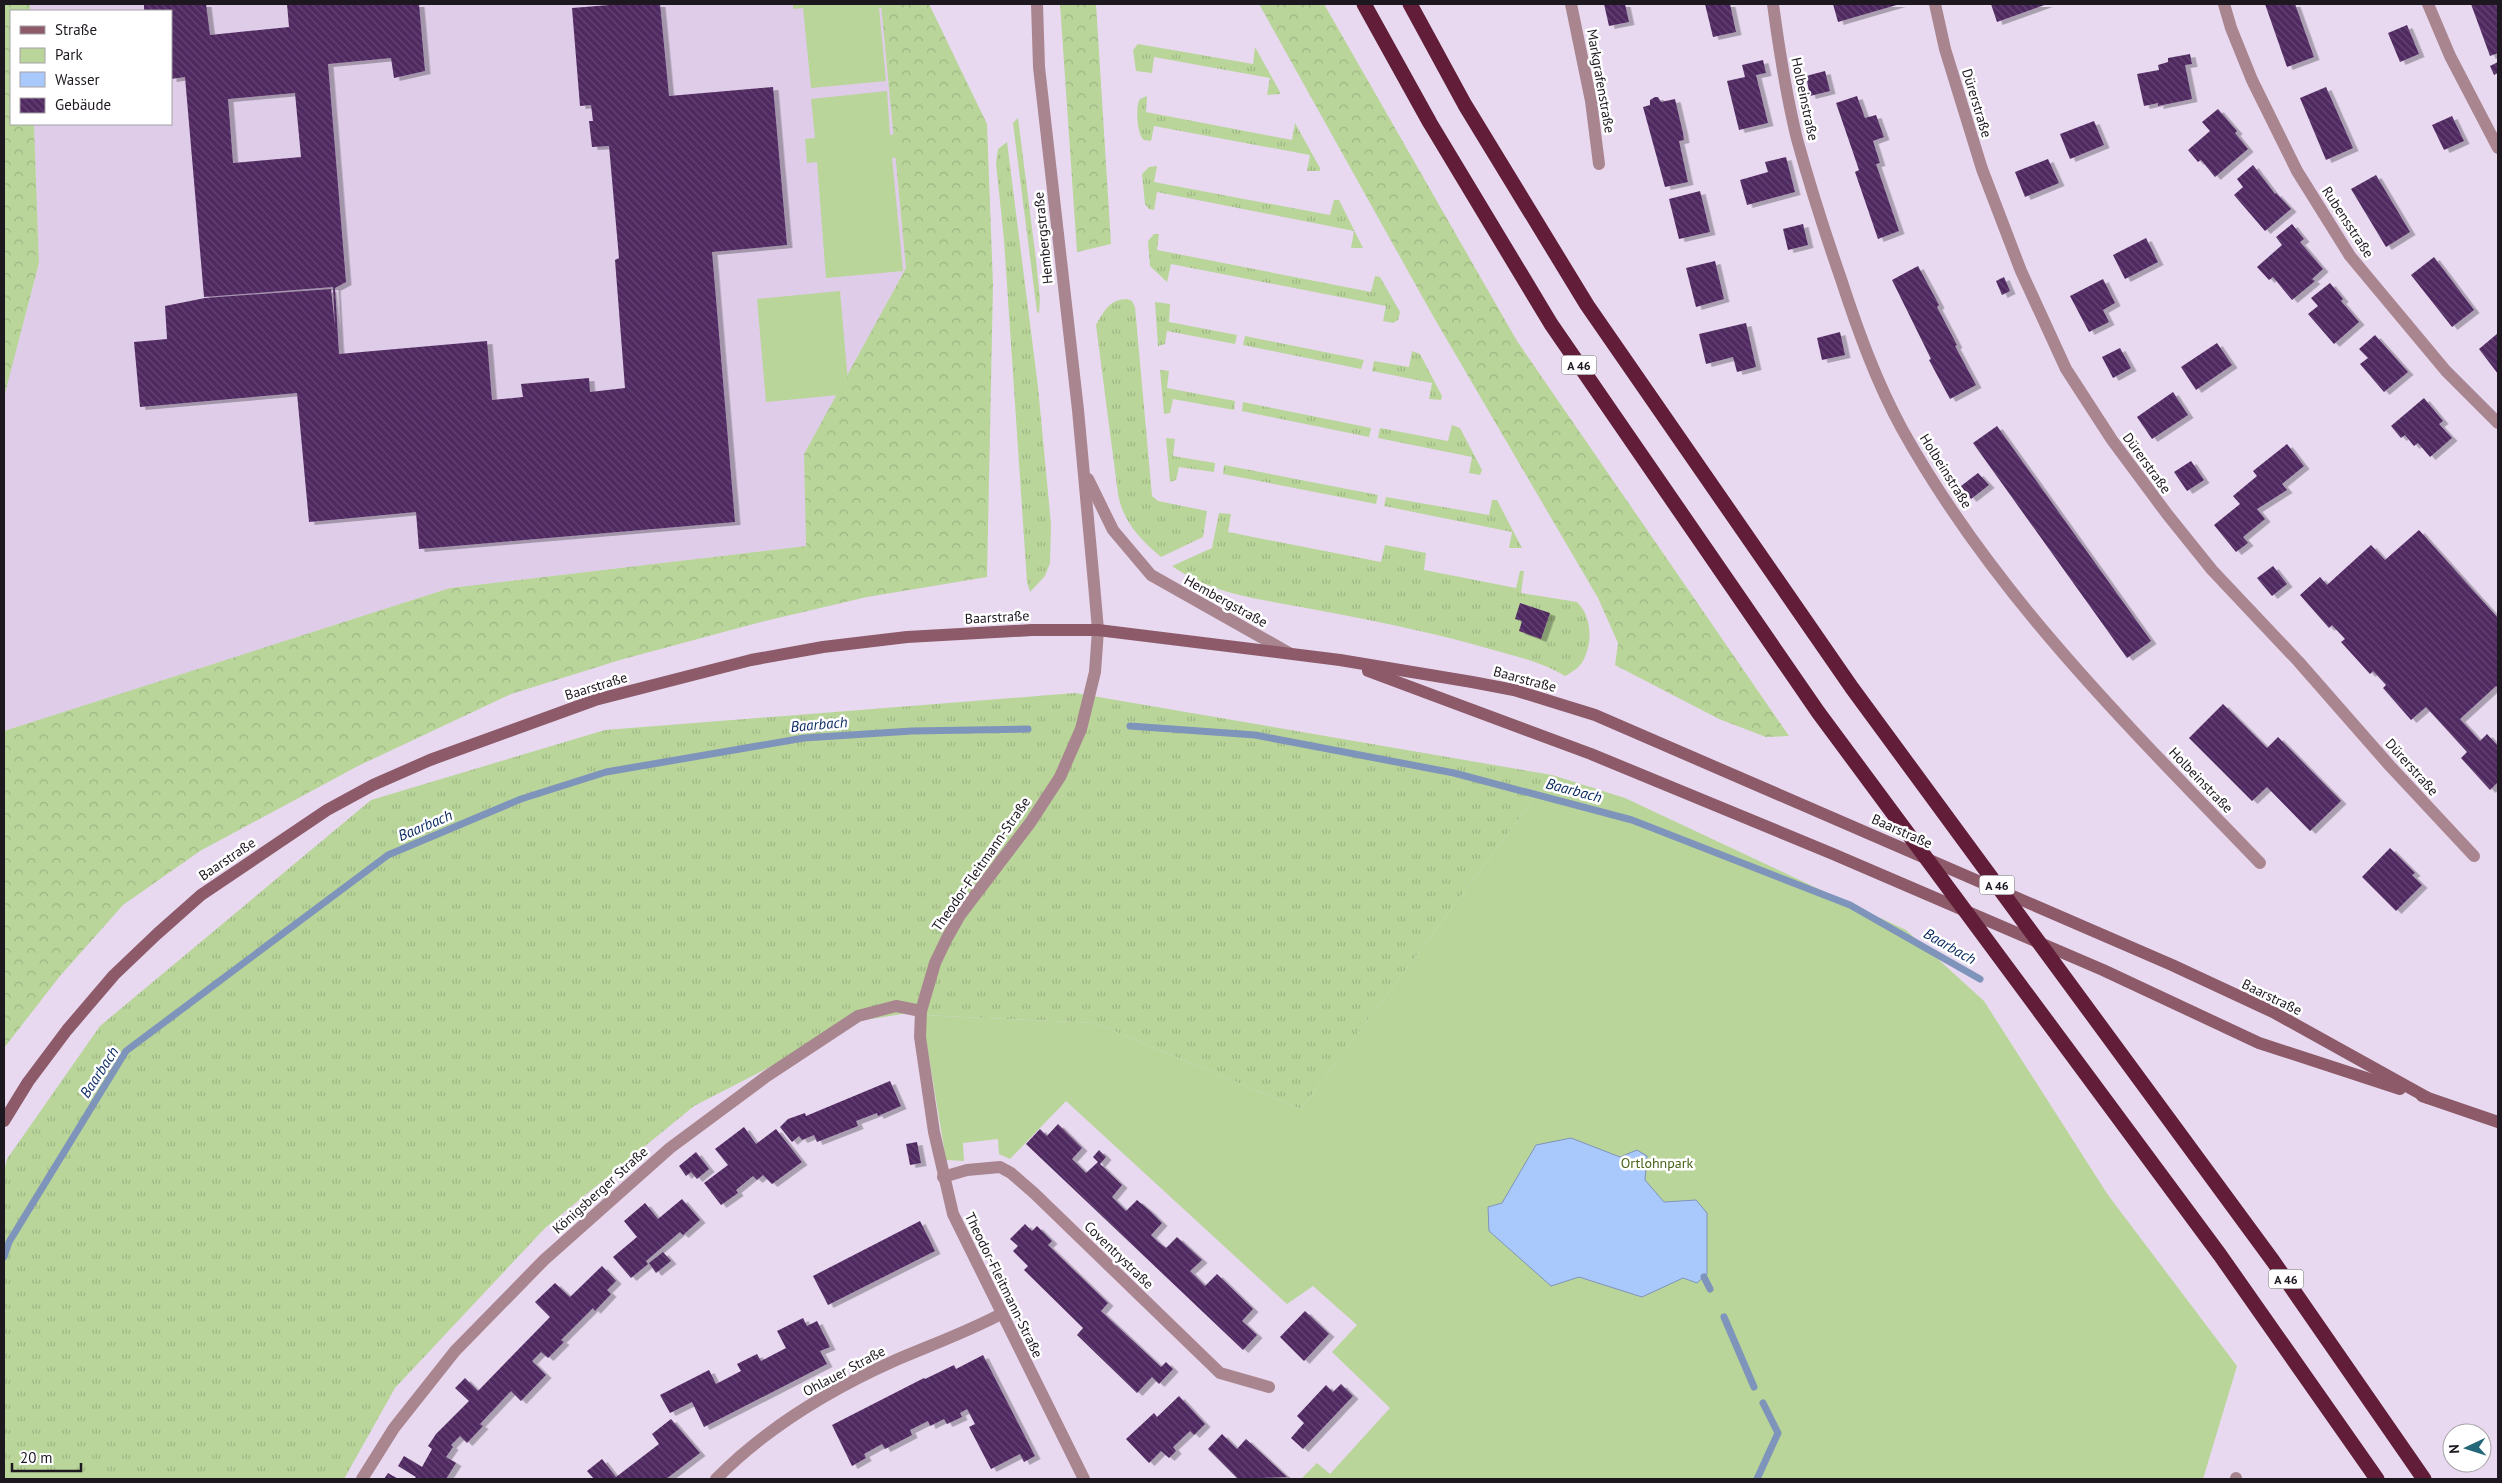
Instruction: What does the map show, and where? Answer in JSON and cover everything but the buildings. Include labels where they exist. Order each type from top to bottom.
[{"type":"highway","name":"A 46","points":[[1364,4],[1430,123],[1551,324],[1818,712],[2110,1104],[2276,1332],[2377,1479]]},
{"type":"highway","name":"A 46","points":[[1410,4],[1465,105],[1587,305],[1852,688],[2284,1276],[2424,1479]]},
{"type":"main road","name":"Baarstraße","points":[[4,1121],[28,1082],[67,1030],[114,976],[157,934],[201,895],[327,810],[372,785],[430,760],[595,700],[751,660],[822,648],[907,637],[1032,630],[1098,630],[1340,660],[1514,690],[1595,715],[1672,746],[2189,973],[2273,1012],[2428,1098]]},
{"type":"main road","name":"Baarstraße","points":[[1340,660],[1545,736],[1815,847],[2103,970],[2259,1043],[2498,1122]]},
{"type":"street","name":"Hembergstraße","points":[[1037,4],[1039,67],[1084,470],[1098,630]]},
{"type":"street","name":"Markgrafenstraße","points":[[1571,4],[1591,101],[1599,164]]},
{"type":"street","name":"Holbeinstraße","points":[[1773,4],[1782,64],[1797,138],[1826,236],[1867,356],[1902,428],[1943,497],[1986,560],[2035,622],[2086,681],[2260,863]]},
{"type":"street","name":"Dürerstraße","points":[[1935,4],[1945,49],[1982,169],[2021,271],[2066,369],[2112,440],[2167,514],[2212,570],[2298,661],[2390,766],[2474,856]]},
{"type":"street","name":"Rubensstraße","points":[[2224,4],[2231,28],[2252,80],[2297,171],[2350,256],[2446,371],[2498,423]]},
{"type":"street","points":[[2428,4],[2450,56],[2498,148]]},
{"type":"street","name":"Hembergstraße","points":[[1084,470],[1113,530],[1151,576],[1292,655]]},
{"type":"street","name":"Theodor-Fleitmann-Straße","points":[[1084,1479],[953,1214],[943,1177],[923,1066],[920,1037],[921,1011],[935,963],[956,923],[1030,823],[1060,777],[1081,730],[1092,690],[1098,630]]},
{"type":"street","name":"Königsberger Straße","points":[[362,1479],[394,1428],[455,1351],[544,1260],[670,1148],[767,1076],[858,1016],[896,1006],[921,1011]]},
{"type":"street","name":"Coventrystraße","points":[[943,1177],[989,1166],[1004,1169],[1072,1230],[1220,1373],[1269,1387]]},
{"type":"street","name":"Ohlauer Straße","points":[[716,1479],[784,1422],[810,1405],[895,1361],[980,1325],[1001,1314]]},
{"type":"shaded area","points":[[30,4],[881,4],[906,268],[804,454],[806,546],[450,588],[4,731],[4,397],[39,263],[34,125],[172,125],[172,10],[30,10]]},
{"type":"green space","points":[[4,4],[30,4],[30,10],[10,10],[10,125],[34,125],[39,263],[4,397]]},
{"type":"green space","points":[[793,4],[890,4],[890,7],[879,8],[886,81],[811,88],[803,8],[793,9]]},
{"type":"green space","points":[[881,4],[929,4],[987,124],[993,285],[987,577],[867,597],[757,623],[620,660],[511,694],[358,766],[200,851],[123,905],[60,976],[4,1048],[4,731],[450,588],[806,546],[804,454],[906,268]]},
{"type":"green space","points":[[1060,4],[1096,4],[1111,244],[1077,252]]},
{"type":"green space","points":[[1259,4],[1324,4],[1517,341],[1789,736],[1766,737],[1719,719],[1615,665],[1618,643],[1598,598],[1433,316]]},
{"type":"green space","points":[[1138,44],[1253,64],[1255,47],[1280,94],[1267,95],[1270,78],[1154,57],[1152,73],[1136,71],[1133,50]]},
{"type":"green space","points":[[887,91],[890,135],[901,134],[903,157],[892,158],[903,271],[826,278],[817,162],[807,163],[805,139],[815,138],[811,99]]},
{"type":"green space","points":[[1147,96],[1146,112],[1292,140],[1295,123],[1320,171],[1307,171],[1310,155],[1154,126],[1151,141],[1144,140],[1138,127],[1138,103],[1140,99]]},
{"type":"green space","points":[[1018,118],[1036,260],[1040,300],[1039,313],[1037,312],[1013,123]]},
{"type":"green space","points":[[1007,142],[1038,387],[1051,524],[1050,563],[1045,576],[1030,592],[1027,582],[1004,240],[996,163],[998,149]]},
{"type":"green space","points":[[1157,166],[1154,182],[1330,215],[1334,200],[1339,200],[1363,248],[1351,248],[1354,231],[1157,192],[1154,210],[1149,209],[1145,204],[1142,174],[1149,167]]},
{"type":"green space","points":[[1154,234],[1159,234],[1157,250],[1371,292],[1375,276],[1380,277],[1400,312],[1398,320],[1393,323],[1383,321],[1386,306],[1171,264],[1167,282],[1150,266],[1148,241]]},
{"type":"green space","points":[[840,291],[849,394],[766,402],[757,299]]},
{"type":"green space","points":[[1127,299],[1132,301],[1135,307],[1152,496],[1158,501],[1207,511],[1203,537],[1161,557],[1146,544],[1128,521],[1120,504],[1118,494],[1096,325],[1108,307],[1116,301]]},
{"type":"green space","points":[[1155,302],[1170,304],[1169,322],[1237,335],[1235,344],[1167,331],[1165,344],[1158,346]]},
{"type":"green space","points":[[1245,336],[1364,360],[1361,369],[1243,345]]},
{"type":"green space","points":[[1412,351],[1420,354],[1442,396],[1441,400],[1429,399],[1432,383],[1372,371],[1374,361],[1409,367]]},
{"type":"green space","points":[[1160,370],[1169,371],[1167,388],[1235,401],[1234,410],[1173,399],[1170,413],[1164,414]]},
{"type":"green space","points":[[1243,402],[1371,428],[1369,437],[1242,411]]},
{"type":"green space","points":[[1452,425],[1460,428],[1482,470],[1480,475],[1469,473],[1472,457],[1378,438],[1380,428],[1448,441]]},
{"type":"green space","points":[[1166,438],[1175,439],[1173,456],[1215,463],[1214,472],[1179,467],[1176,480],[1170,482]]},
{"type":"green space","points":[[1224,465],[1378,495],[1376,504],[1223,474]]},
{"type":"green space","points":[[1386,497],[1489,515],[1492,500],[1497,500],[1522,548],[1509,548],[1512,532],[1384,506]]},
{"type":"green space","points":[[1219,513],[1231,514],[1228,532],[1381,562],[1385,545],[1426,553],[1424,570],[1516,588],[1520,571],[1524,571],[1521,593],[1577,602],[1582,608],[1586,615],[1589,630],[1586,654],[1579,666],[1565,676],[1528,660],[1467,643],[1373,621],[1251,598],[1202,583],[1172,566],[1212,548]]},
{"type":"green space","points":[[1075,693],[1552,775],[1301,1109],[1095,1023],[922,1015],[921,1011],[859,1021],[694,1106],[545,1228],[395,1388],[344,1479],[4,1479],[4,1171],[7,1159],[100,1026],[371,800],[605,730]]},
{"type":"green space","name":"Ortlohnpark","points":[[1552,775],[1625,798],[1906,930],[1984,1001],[2108,1195],[2237,1366],[2203,1479],[1301,1479],[1317,1463],[1330,1474],[1390,1408],[1332,1352],[1357,1325],[1313,1286],[1287,1304],[1066,1101],[1010,1159],[999,1154],[998,1139],[963,1143],[964,1161],[946,1160],[922,1015],[1095,1023],[1301,1109]]},
{"type":"water","points":[[1571,1138],[1620,1157],[1637,1150],[1647,1156],[1645,1180],[1664,1202],[1696,1200],[1707,1213],[1707,1274],[1697,1283],[1683,1278],[1642,1297],[1579,1277],[1551,1286],[1489,1231],[1488,1207],[1502,1203],[1536,1145]]},
{"type":"waterway","name":"Baarbach","points":[[1130,726],[1255,735],[1454,773],[1632,820],[1850,905],[1980,979]]},
{"type":"waterway","name":"Baarbach","points":[[4,1257],[9,1242],[126,1051],[388,855],[521,799],[606,772],[804,738],[912,731],[1028,729]]},
{"type":"waterway","points":[[1704,1277],[1710,1289]]},
{"type":"waterway","points":[[1724,1317],[1754,1387]]},
{"type":"waterway","points":[[1757,1479],[1778,1433],[1763,1403]]}]
